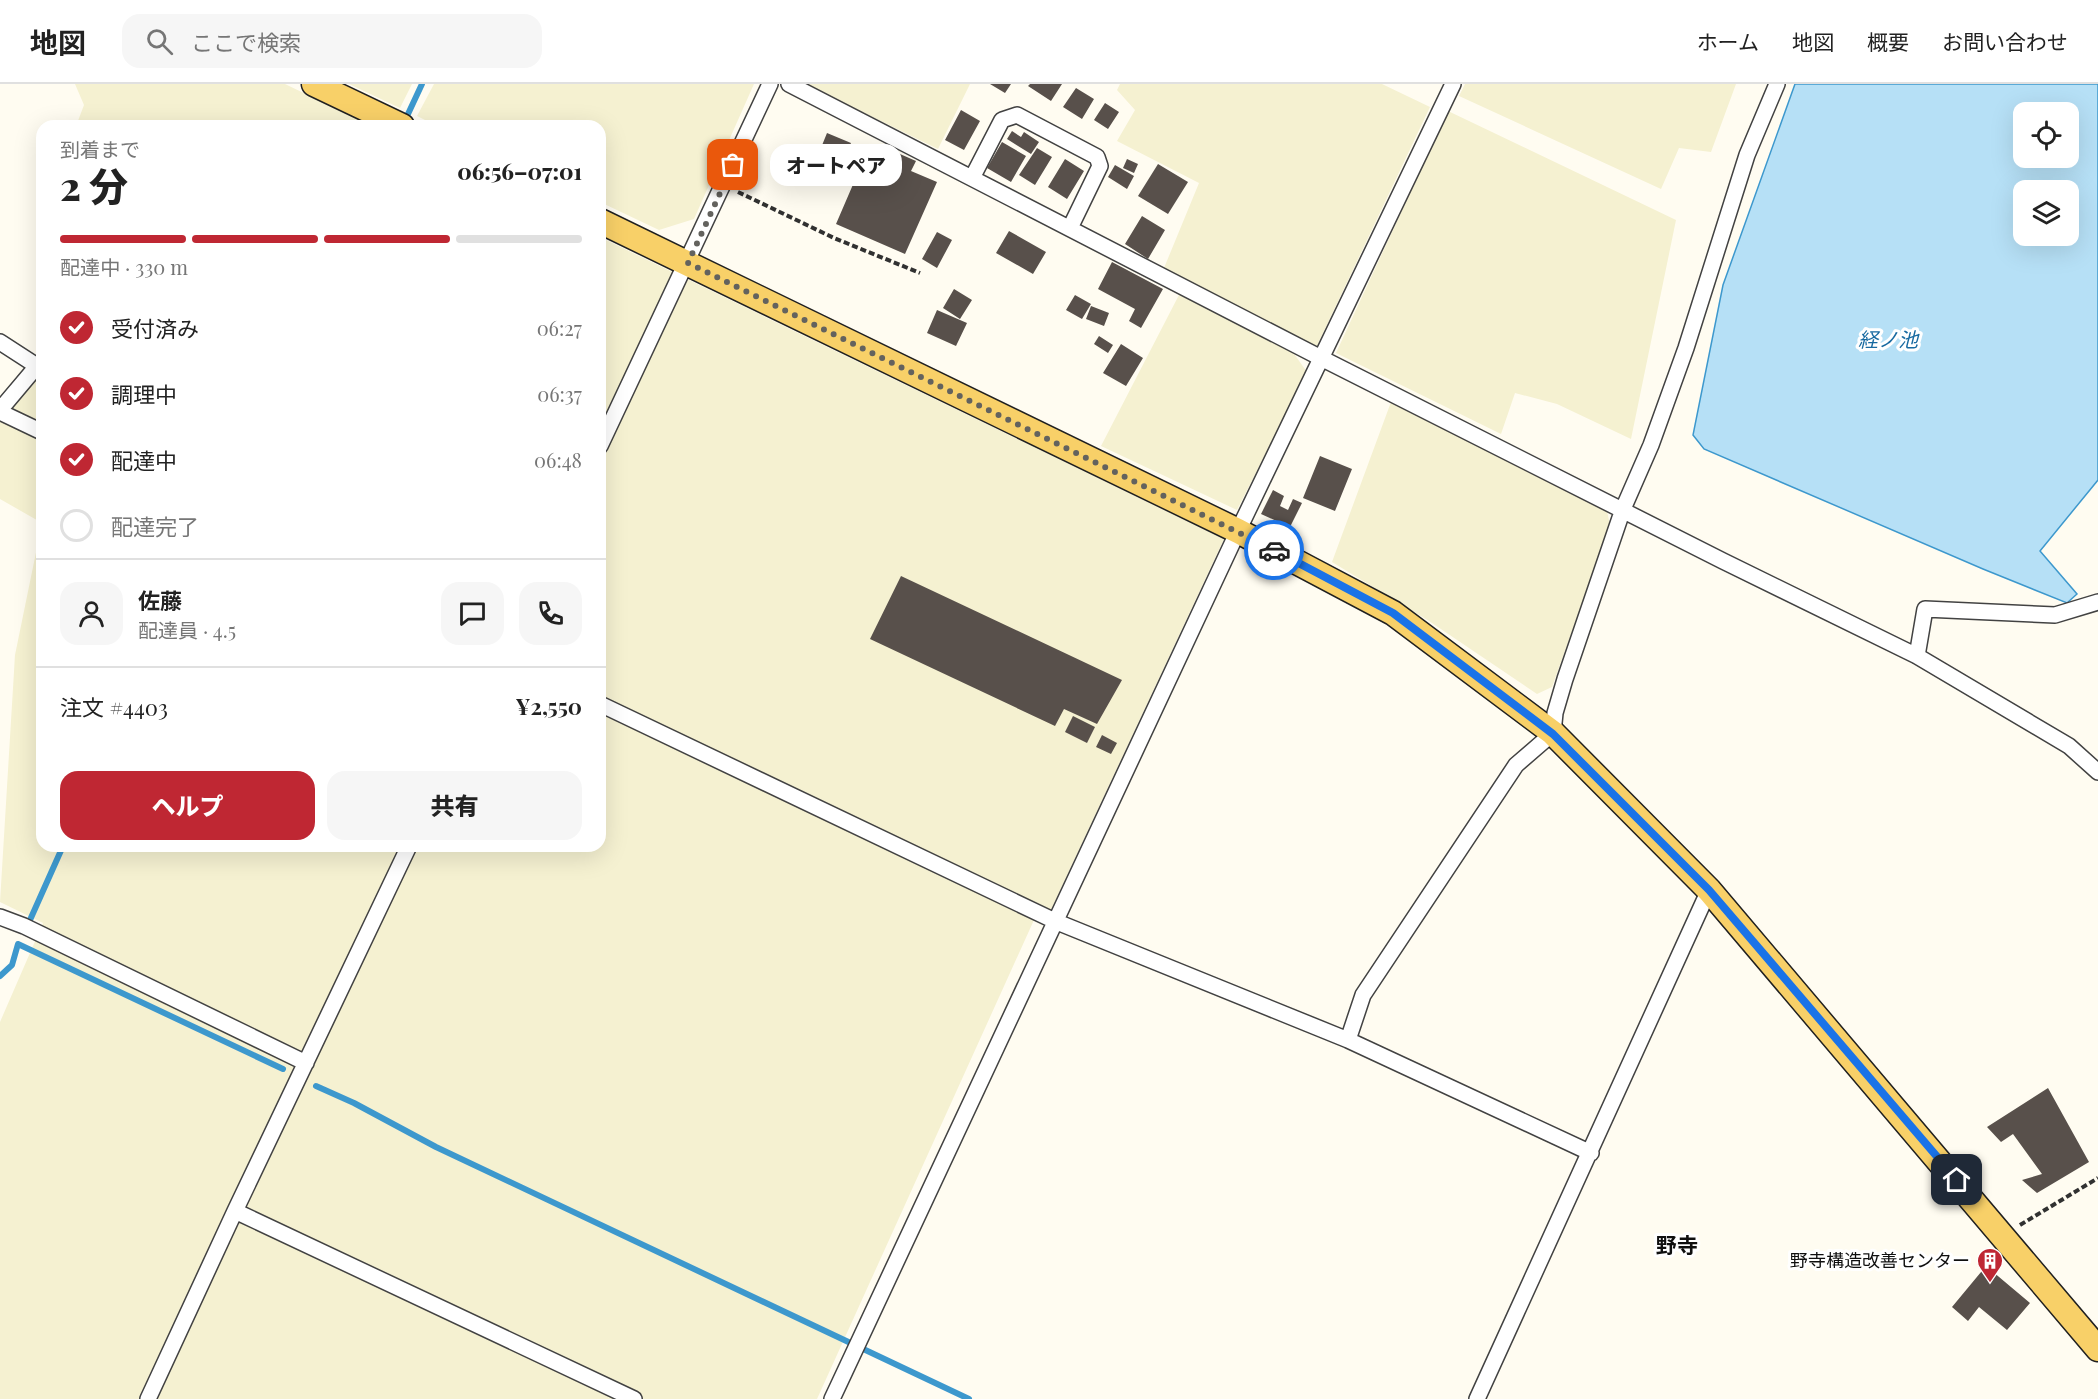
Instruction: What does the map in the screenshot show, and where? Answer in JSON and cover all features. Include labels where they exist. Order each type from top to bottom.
[{"type":"main road","points":[[314,84],[389,120]]},
{"type":"main road","points":[[606,224],[1238,531],[1393,613],[1553,734],[1709,890],[2098,1348]]},
{"type":"street","points":[[606,434],[688,263],[770,84]]},
{"type":"street","points":[[789,84],[1321,358],[1917,656],[2069,746],[2098,772]]},
{"type":"street","points":[[832,1399],[1238,531],[1453,84]]},
{"type":"street","points":[[1348,1040],[1363,995],[1516,765],[1553,734],[1555,713],[1562,690],[1623,509],[1651,445],[1682,359],[1747,155],[1777,84]]},
{"type":"street","points":[[972,178],[1002,120],[1017,115],[1097,157],[1100,166],[1070,228]]},
{"type":"street","points":[[0,342],[36,365]]},
{"type":"street","points":[[36,367],[0,411],[36,429]]},
{"type":"street","points":[[1917,656],[1925,609],[2055,615],[2096,604]]},
{"type":"street","points":[[606,707],[1057,922],[1348,1040],[1591,1153]]},
{"type":"street","points":[[148,1399],[406,852]]},
{"type":"street","points":[[1477,1399],[1709,890]]},
{"type":"street","points":[[0,917],[24,926],[306,1063]]},
{"type":"street","points":[[235,1211],[634,1399]]},
{"type":"path","points":[[723,185],[834,238],[920,273]]},
{"type":"path","points":[[2004,1235],[2098,1178]]},
{"type":"shaded area","points":[[75,84],[285,84],[360,120],[78,120],[84,105]]},
{"type":"shaded area","points":[[349,84],[412,84],[400,108]]},
{"type":"shaded area","points":[[434,84],[754,84],[694,219],[659,230],[606,205],[606,120],[425,120],[417,116]]},
{"type":"shaded area","points":[[805,84],[970,84],[938,149]]},
{"type":"shaded area","points":[[1120,84],[1382,84],[1430,107],[1316,348],[1164,268],[1199,183],[1117,141],[1135,110],[1117,90]]},
{"type":"shaded area","points":[[1465,84],[1736,84],[1711,152],[1679,148],[1661,189],[1459,96]]},
{"type":"shaded area","points":[[1448,111],[1676,220],[1631,439],[1557,404],[1515,393],[1501,434],[1336,353]]},
{"type":"shaded area","points":[[606,240],[1224,539],[1049,914],[606,699]]},
{"type":"shaded area","points":[[1180,293],[1292,351],[1307,372],[1237,510],[1101,446]]},
{"type":"shaded area","points":[[36,378],[36,423],[11,411]]},
{"type":"shaded area","points":[[1391,402],[1607,511],[1610,525],[1552,687],[1537,694],[1429,621],[1332,562]]},
{"type":"shaded area","points":[[0,420],[36,437],[36,520],[0,499]]},
{"type":"shaded area","points":[[36,552],[36,852],[606,852],[606,713],[1034,920],[817,1399],[0,1399],[0,1022],[43,923],[0,902],[15,655]]},
{"type":"water","name":"経ノ池","points":[[1795,84],[2098,84],[2098,480],[2040,551],[2077,594],[2067,603],[1704,449],[1693,435],[1723,285]]},
{"type":"building","points":[[990,84],[1011,84],[1005,93]]},
{"type":"building","points":[[1030,84],[1062,84],[1051,101],[1028,86]]},
{"type":"building","points":[[1076,88],[1094,99],[1082,119],[1063,107]]},
{"type":"building","points":[[1105,103],[1119,112],[1108,129],[1094,120]]},
{"type":"building","points":[[961,110],[980,121],[964,150],[945,140]]},
{"type":"building","points":[[1012,131],[1021,137],[1024,132],[1039,142],[1031,154],[1007,139]]},
{"type":"building","points":[[827,133],[851,143],[834,184],[810,175]]},
{"type":"building","points":[[1002,142],[1026,156],[1011,182],[987,168]]},
{"type":"building","points":[[884,147],[916,161],[911,171],[937,182],[905,254],[836,224],[867,152],[880,158]]},
{"type":"building","points":[[1037,148],[1052,157],[1035,185],[1019,175]]},
{"type":"building","points":[[1065,159],[1084,171],[1067,199],[1048,187]]},
{"type":"building","points":[[1127,159],[1138,164],[1134,173],[1123,168]]},
{"type":"building","points":[[1158,164],[1188,182],[1168,214],[1138,196]]},
{"type":"building","points":[[1115,165],[1134,176],[1127,189],[1108,177]]},
{"type":"building","points":[[1142,216],[1165,230],[1148,259],[1125,244]]},
{"type":"building","points":[[1009,231],[1046,252],[1033,274],[996,253]]},
{"type":"building","points":[[937,232],[952,240],[937,268],[922,259]]},
{"type":"building","points":[[1112,262],[1163,289],[1141,328],[1129,321],[1135,309],[1098,289]]},
{"type":"building","points":[[954,289],[972,300],[960,319],[943,308]]},
{"type":"building","points":[[1075,295],[1091,304],[1082,319],[1066,310]]},
{"type":"building","points":[[1091,306],[1109,313],[1104,326],[1086,319]]},
{"type":"building","points":[[937,310],[967,323],[956,346],[927,333]]},
{"type":"building","points":[[1099,336],[1113,345],[1108,353],[1094,344]]},
{"type":"building","points":[[1121,344],[1143,358],[1126,386],[1103,373]]},
{"type":"building","points":[[1320,456],[1352,469],[1335,511],[1303,498]]},
{"type":"building","points":[[1273,490],[1284,496],[1280,506],[1288,510],[1293,499],[1302,503],[1290,527],[1261,514]]},
{"type":"building","points":[[901,576],[1122,680],[1097,724],[1064,709],[1055,726],[870,639]]},
{"type":"building","points":[[1073,716],[1095,727],[1087,743],[1065,732]]},
{"type":"building","points":[[1102,735],[1117,743],[1111,754],[1096,747]]},
{"type":"building","points":[[2048,1088],[2089,1162],[2037,1193],[2022,1180],[2042,1174],[2013,1134],[2001,1142],[1987,1127]]},
{"type":"building","name":"野寺構造改善センター","points":[[1986,1266],[2030,1303],[2007,1330],[1979,1307],[1968,1321],[1952,1307]]},
{"type":"waterway","points":[[408,114],[422,84]]},
{"type":"waterway","points":[[30,920],[60,852]]},
{"type":"waterway","points":[[0,976],[12,965],[18,944],[283,1069]]},
{"type":"waterway","points":[[316,1086],[354,1103],[436,1147],[969,1399]]},
{"type":"way so far","points":[[733,165],[688,263],[1274,550]]},
{"type":"place","name":"オートペア","points":[[733,165]]},
{"type":"place","name":"野寺構造改善センター","points":[[1990,1284]]},
{"type":"district","name":"野寺","points":[[1677,1246]]},
{"type":"route","points":[[1274,550],[1393,613],[1553,734],[1709,890],[1957,1180]]}]
